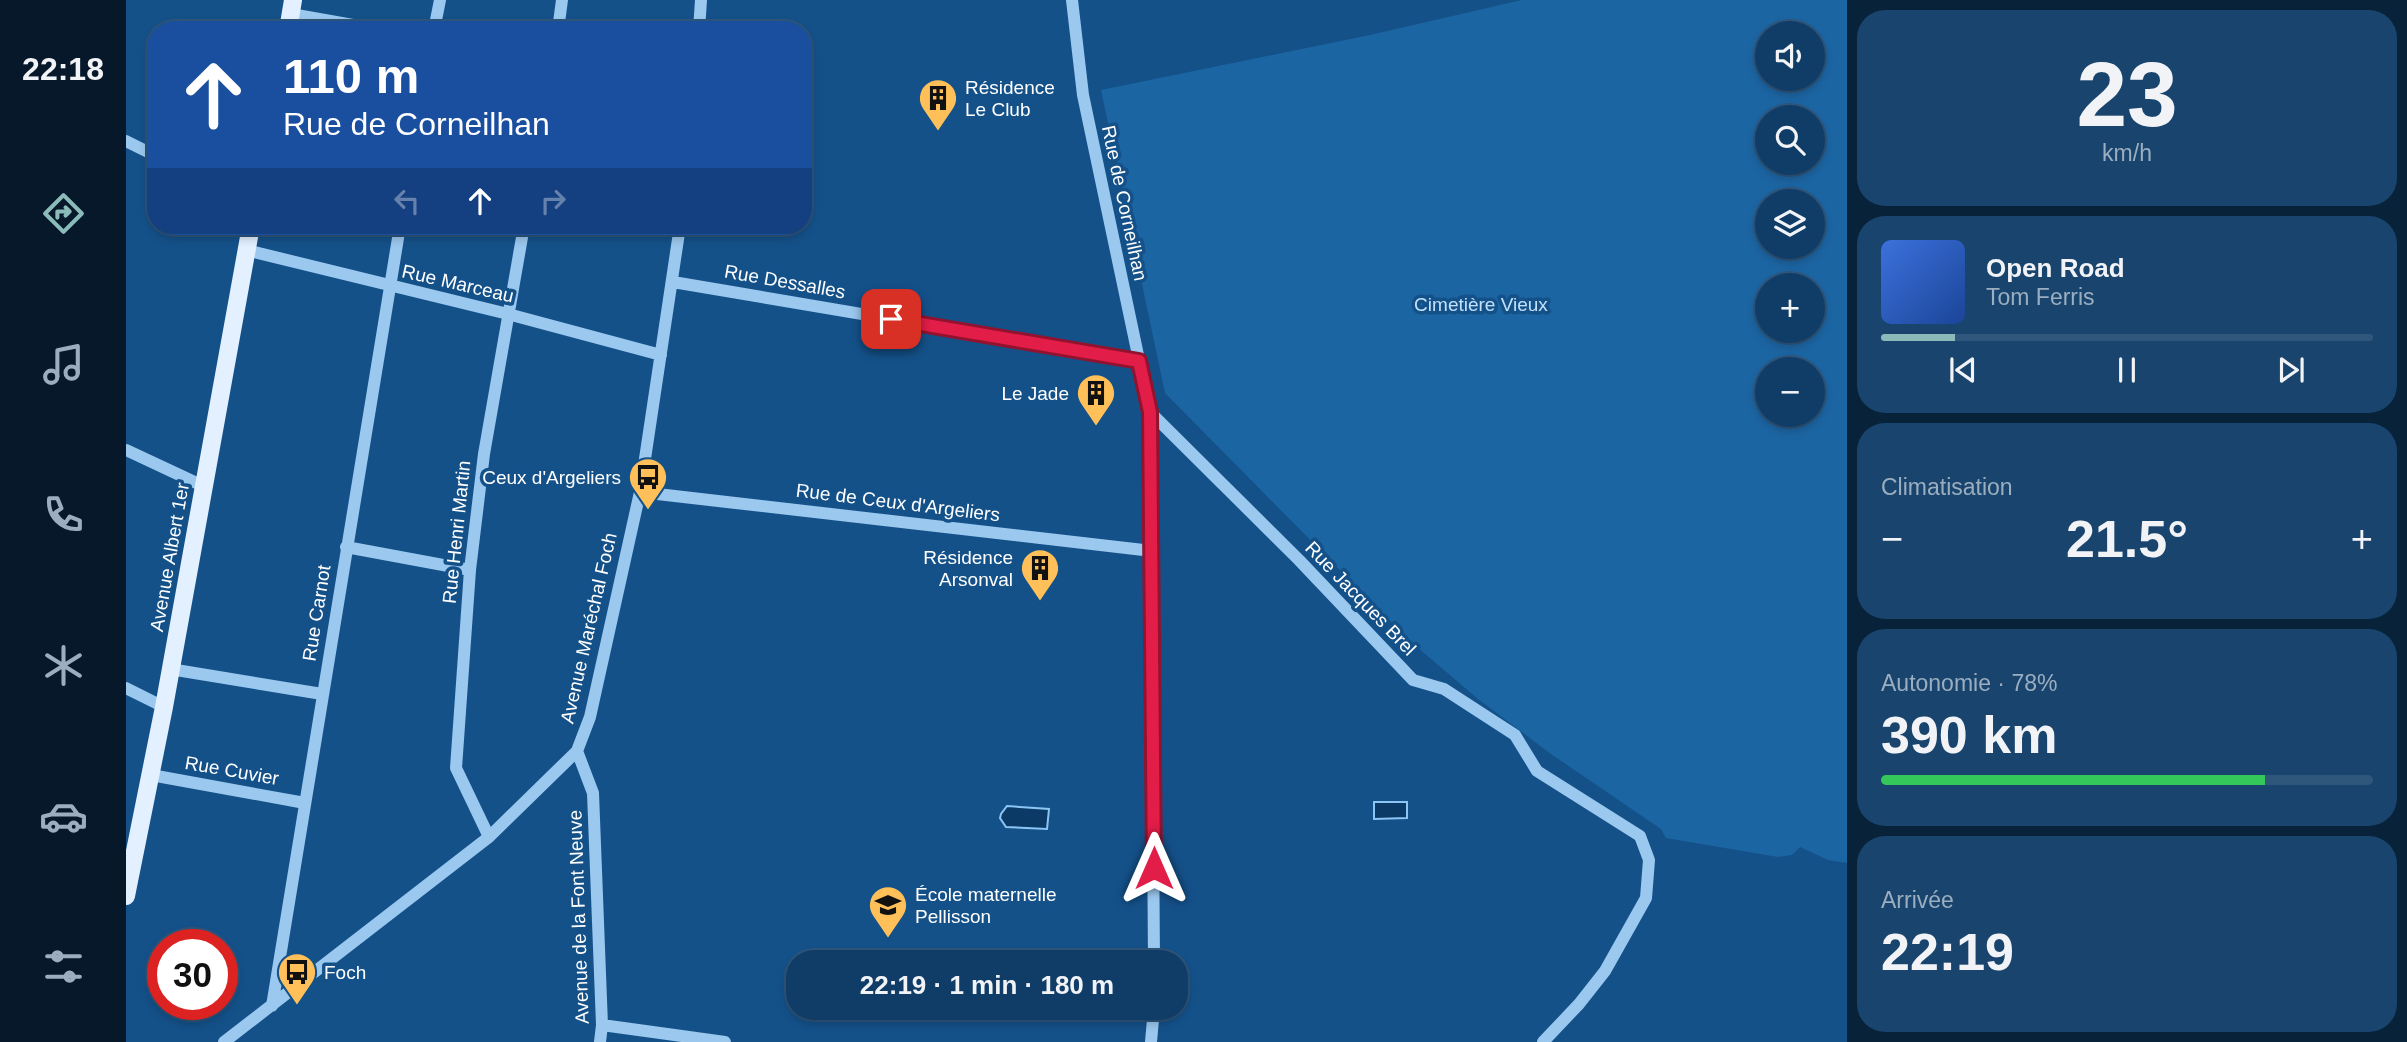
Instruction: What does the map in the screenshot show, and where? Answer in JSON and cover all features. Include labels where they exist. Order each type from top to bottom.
[{"type":"main road","name":"Avenue Albert 1er","points":[[126,896],[132,837],[151,775],[249,235]]},
{"type":"street","points":[[436,21],[440,0]]},
{"type":"street","points":[[559,21],[562,0]]},
{"type":"street","points":[[700,21],[701,0]]},
{"type":"street","name":"Rue de Corneilhan","points":[[1072,0],[1083,95],[1150,412],[1154,950]]},
{"type":"street","points":[[291,15],[327,21]]},
{"type":"street","points":[[126,142],[147,152]]},
{"type":"street","name":"Rue Carnot","points":[[272,1006],[398,235]]},
{"type":"street","name":"Rue Henri Martin","points":[[489,837],[456,768],[470,570],[484,454],[522,235]]},
{"type":"street","name":"Avenue Maréchal Foch","points":[[224,1042],[489,837],[577,751],[590,717],[640,492],[679,235]]},
{"type":"street","name":"Rue Marceau","points":[[246,250],[508,314],[661,355]]},
{"type":"street","name":"Rue Dessalles","points":[[673,282],[1139,361]]},
{"type":"street","name":"Rue Jacques Brel","points":[[1150,412],[1299,560],[1413,680],[1444,690],[1515,735],[1537,771],[1640,836],[1649,860],[1646,898],[1605,971],[1579,1004],[1543,1042]]},
{"type":"street","points":[[126,450],[203,486]]},
{"type":"street","name":"Rue de Ceux d'Argeliers","points":[[640,492],[1152,551]]},
{"type":"street","points":[[346,547],[470,570]]},
{"type":"street","points":[[170,669],[322,694]]},
{"type":"street","points":[[126,688],[164,707]]},
{"type":"street","name":"Avenue de la Font Neuve","points":[[577,751],[593,793],[602,1024],[600,1042]]},
{"type":"street","name":"Rue Cuvier","points":[[151,775],[305,803]]},
{"type":"street","points":[[1151,1042],[1153,1020]]},
{"type":"street","points":[[602,1024],[725,1042]]},
{"type":"green space","name":"Cimetière Vieux","points":[[1522,0],[1847,0],[1847,863],[1828,860],[1800,847],[1792,855],[1778,857],[1666,838],[1661,829],[1551,754],[1478,699],[1410,641],[1165,393],[1101,90],[1370,35]]},
{"type":"shaded area","points":[[1374,802],[1407,802],[1407,818],[1374,819]]},
{"type":"shaded area","points":[[1007,806],[1049,809],[1047,829],[1006,827],[1000,818]]},
{"type":"place","name":"Résidence Le Club","points":[[938,132]]},
{"type":"place","name":"Le Jade","points":[[1096,427]]},
{"type":"place","name":"Ceux d'Argeliers","points":[[648,511]]},
{"type":"place","name":"Résidence Arsonval","points":[[1040,602]]},
{"type":"place","name":"École maternelle Pellisson","points":[[888,939]]},
{"type":"place","name":"Foch","points":[[297,1006]]},
{"type":"route","points":[[891,319],[1139,361],[1150,412],[1154,868]]}]
